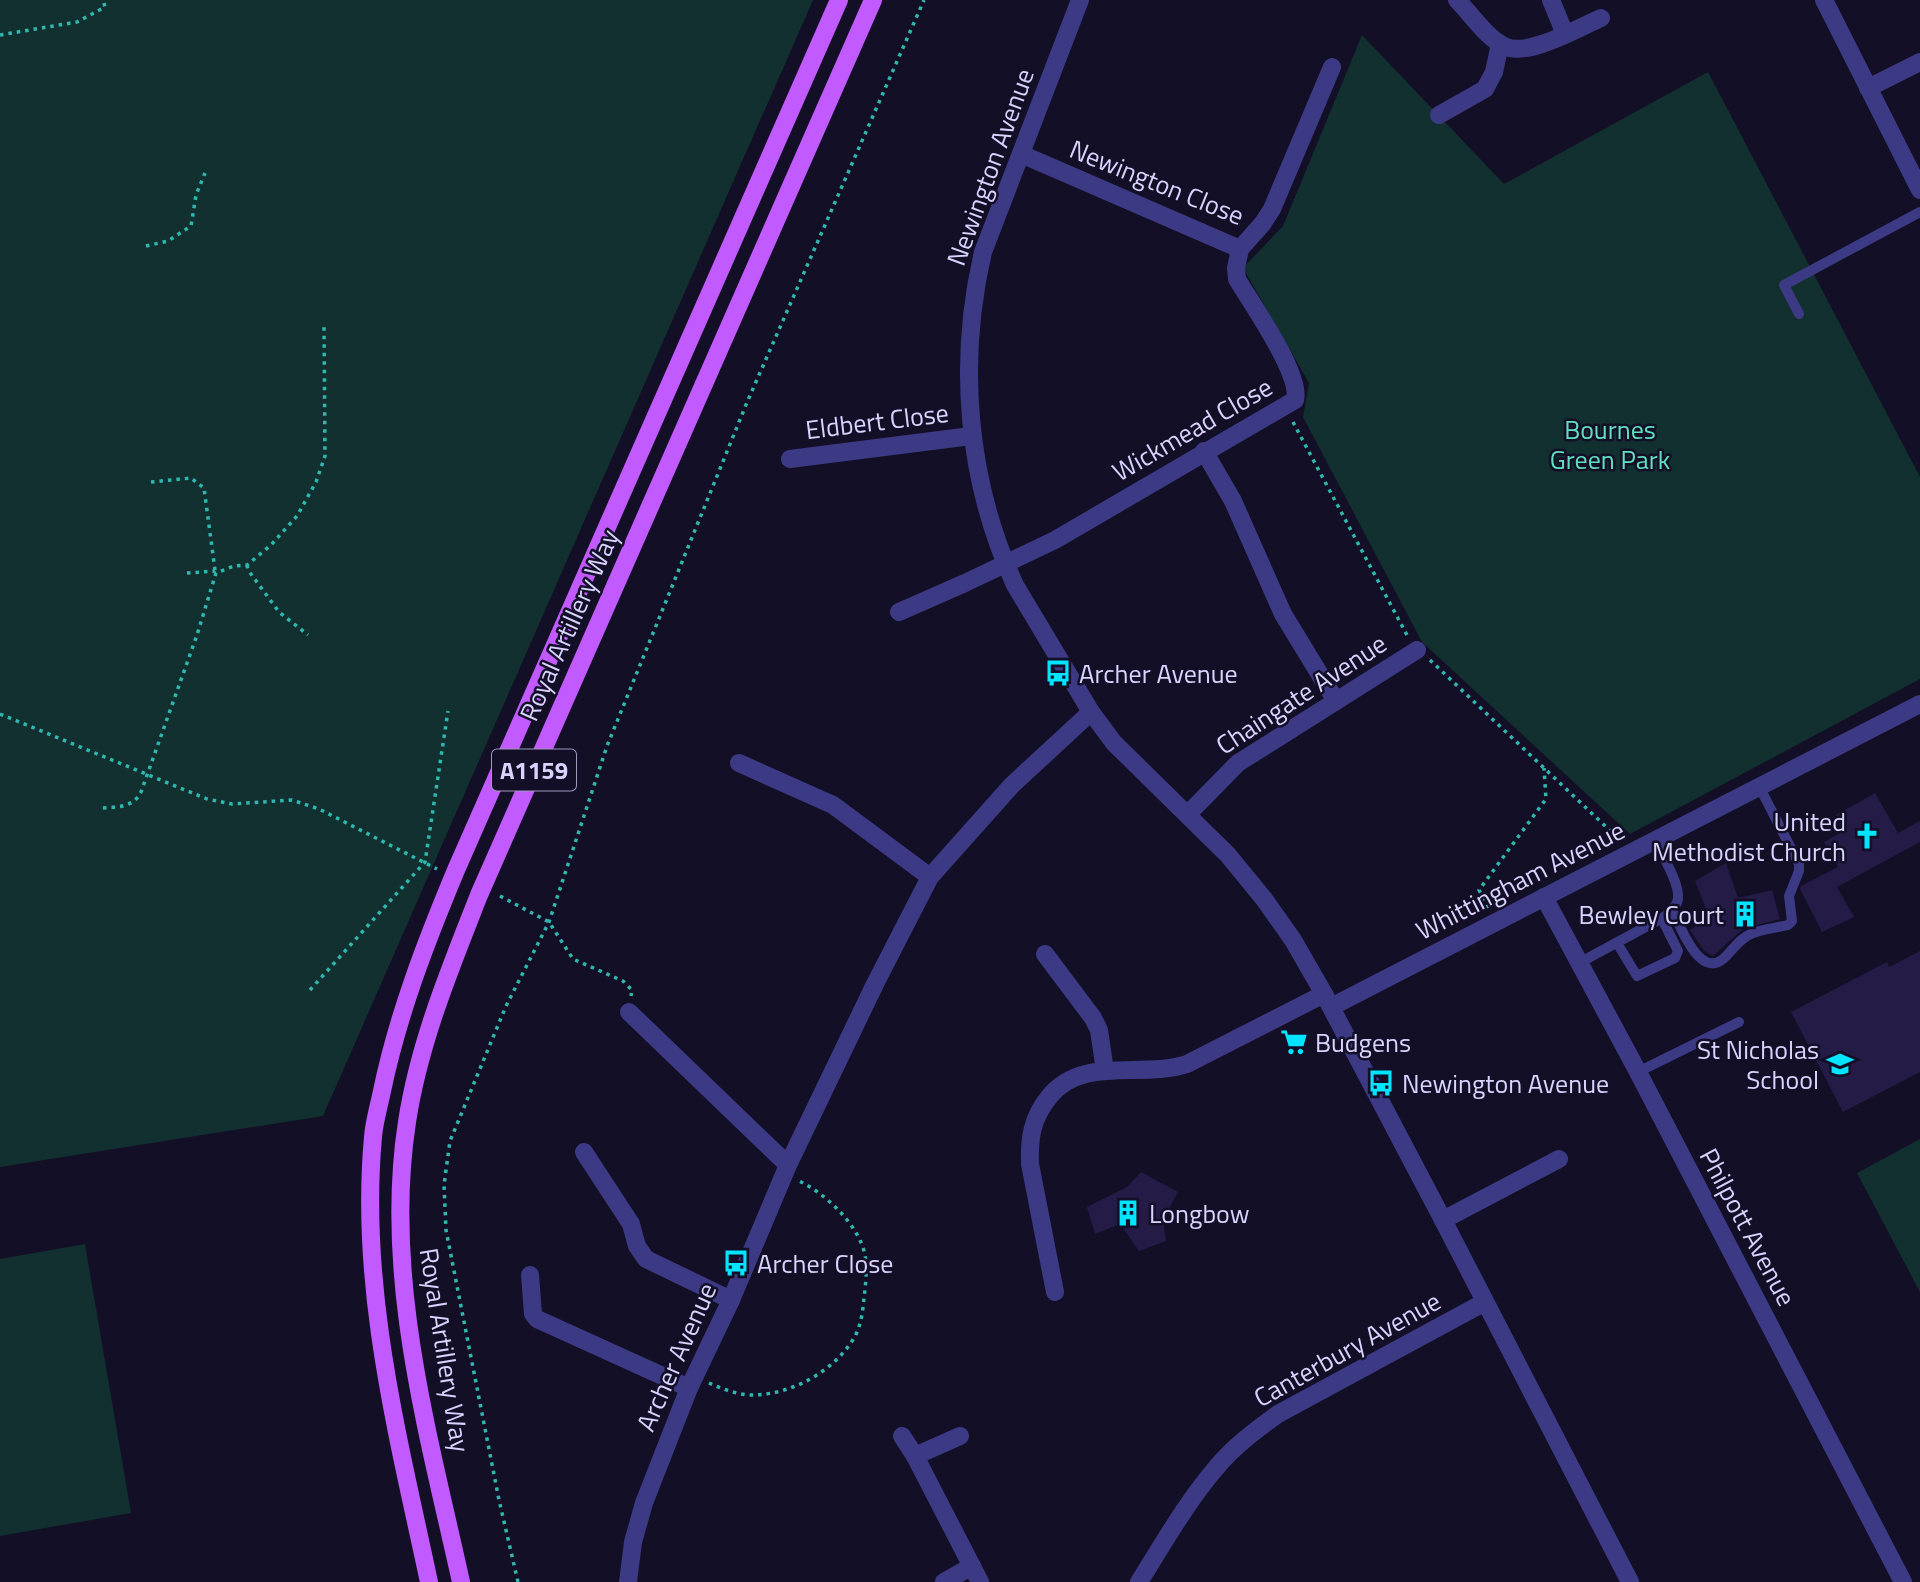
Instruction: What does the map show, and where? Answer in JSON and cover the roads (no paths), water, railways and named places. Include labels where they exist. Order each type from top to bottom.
[{"type":"main road","name":"Royal Artillery Way","points":[[429,1582],[394,1417],[375,1308],[369,1221],[373,1135],[391,1047],[418,962],[456,870],[839,0]]},
{"type":"main road","name":"Royal Artillery Way","points":[[461,1582],[415,1363],[404,1282],[400,1227],[401,1172],[417,1073],[430,1024],[479,895],[873,0]]},
{"type":"street","name":"Newington Avenue","points":[[1080,0],[983,252],[975,291],[969,409],[971,436],[989,517],[1005,564],[1091,712],[1114,743],[1228,855],[1293,940],[1328,1000],[1630,1582]]},
{"type":"street","points":[[1457,0],[1500,44],[1516,50],[1565,34],[1601,18]]},
{"type":"street","points":[[1551,0],[1565,34]]},
{"type":"street","points":[[1824,0],[1920,190]]},
{"type":"street","points":[[1438,115],[1485,89],[1494,72],[1500,44]]},
{"type":"street","points":[[1868,88],[1920,62]]},
{"type":"street","name":"Newington Close","points":[[1021,154],[1240,249],[1272,209],[1332,67]]},
{"type":"street","name":"Wickmead Close","points":[[899,612],[1055,540],[1295,400],[1296,386],[1284,359],[1237,279],[1240,249]]},
{"type":"street","name":"Eldbert Close","points":[[790,459],[971,436]]},
{"type":"street","points":[[1204,451],[1233,501],[1283,614],[1336,701]]},
{"type":"street","name":"Chaingate Avenue","points":[[1188,814],[1238,763],[1417,650]]},
{"type":"street","name":"Whittingham Avenue","points":[[1055,1292],[1030,1164],[1031,1130],[1036,1117],[1054,1090],[1066,1081],[1082,1074],[1105,1071],[1152,1071],[1179,1067],[1496,922],[1920,705]]},
{"type":"street","name":"Archer Avenue","points":[[628,1582],[633,1542],[644,1503],[692,1383],[732,1300],[786,1169],[930,877],[1012,785],[1091,712]]},
{"type":"street","points":[[739,763],[840,809],[930,877]]},
{"type":"street","name":"Philpott Avenue","points":[[1544,897],[1903,1582]]},
{"type":"street","points":[[1045,954],[1093,1018],[1098,1030],[1105,1071]]},
{"type":"street","points":[[629,1012],[786,1169]]},
{"type":"street","points":[[584,1152],[631,1224],[637,1246],[646,1259],[732,1300]]},
{"type":"street","points":[[1443,1220],[1559,1159]]},
{"type":"street","points":[[530,1275],[533,1314],[537,1319],[692,1383]]},
{"type":"street","name":"Canterbury Avenue","points":[[1139,1582],[1186,1507],[1209,1477],[1250,1435],[1278,1414],[1485,1302]]},
{"type":"street","points":[[902,1436],[976,1574],[944,1582]]},
{"type":"street","points":[[915,1456],[960,1436]]},
{"type":"lane","points":[[1799,314],[1784,285],[1920,212]]},
{"type":"lane","points":[[1672,909],[1696,956],[1707,963],[1717,963],[1750,934],[1788,925],[1792,921],[1789,896],[1799,864],[1759,786]]},
{"type":"lane","points":[[1579,963],[1662,919],[1672,909],[1678,899],[1676,887],[1654,839]]},
{"type":"lane","points":[[1617,943],[1637,976],[1675,958],[1678,951],[1662,919]]},
{"type":"lane","points":[[1637,1072],[1738,1022]]},
{"type":"place","name":"Archer Avenue","points":[[1058,673]]},
{"type":"place","name":"United Methodist Church","points":[[1867,836]]},
{"type":"place","name":"Bewley Court","points":[[1745,914]]},
{"type":"place","name":"Budgens","points":[[1294,1042]]},
{"type":"place","name":"St Nicholas School","points":[[1840,1064]]},
{"type":"place","name":"Newington Avenue","points":[[1381,1083]]},
{"type":"place","name":"Longbow","points":[[1128,1213]]},
{"type":"place","name":"Archer Close","points":[[736,1263]]},
{"type":"park label","name":"Bournes Green Park","points":[[1610,444]]}]
